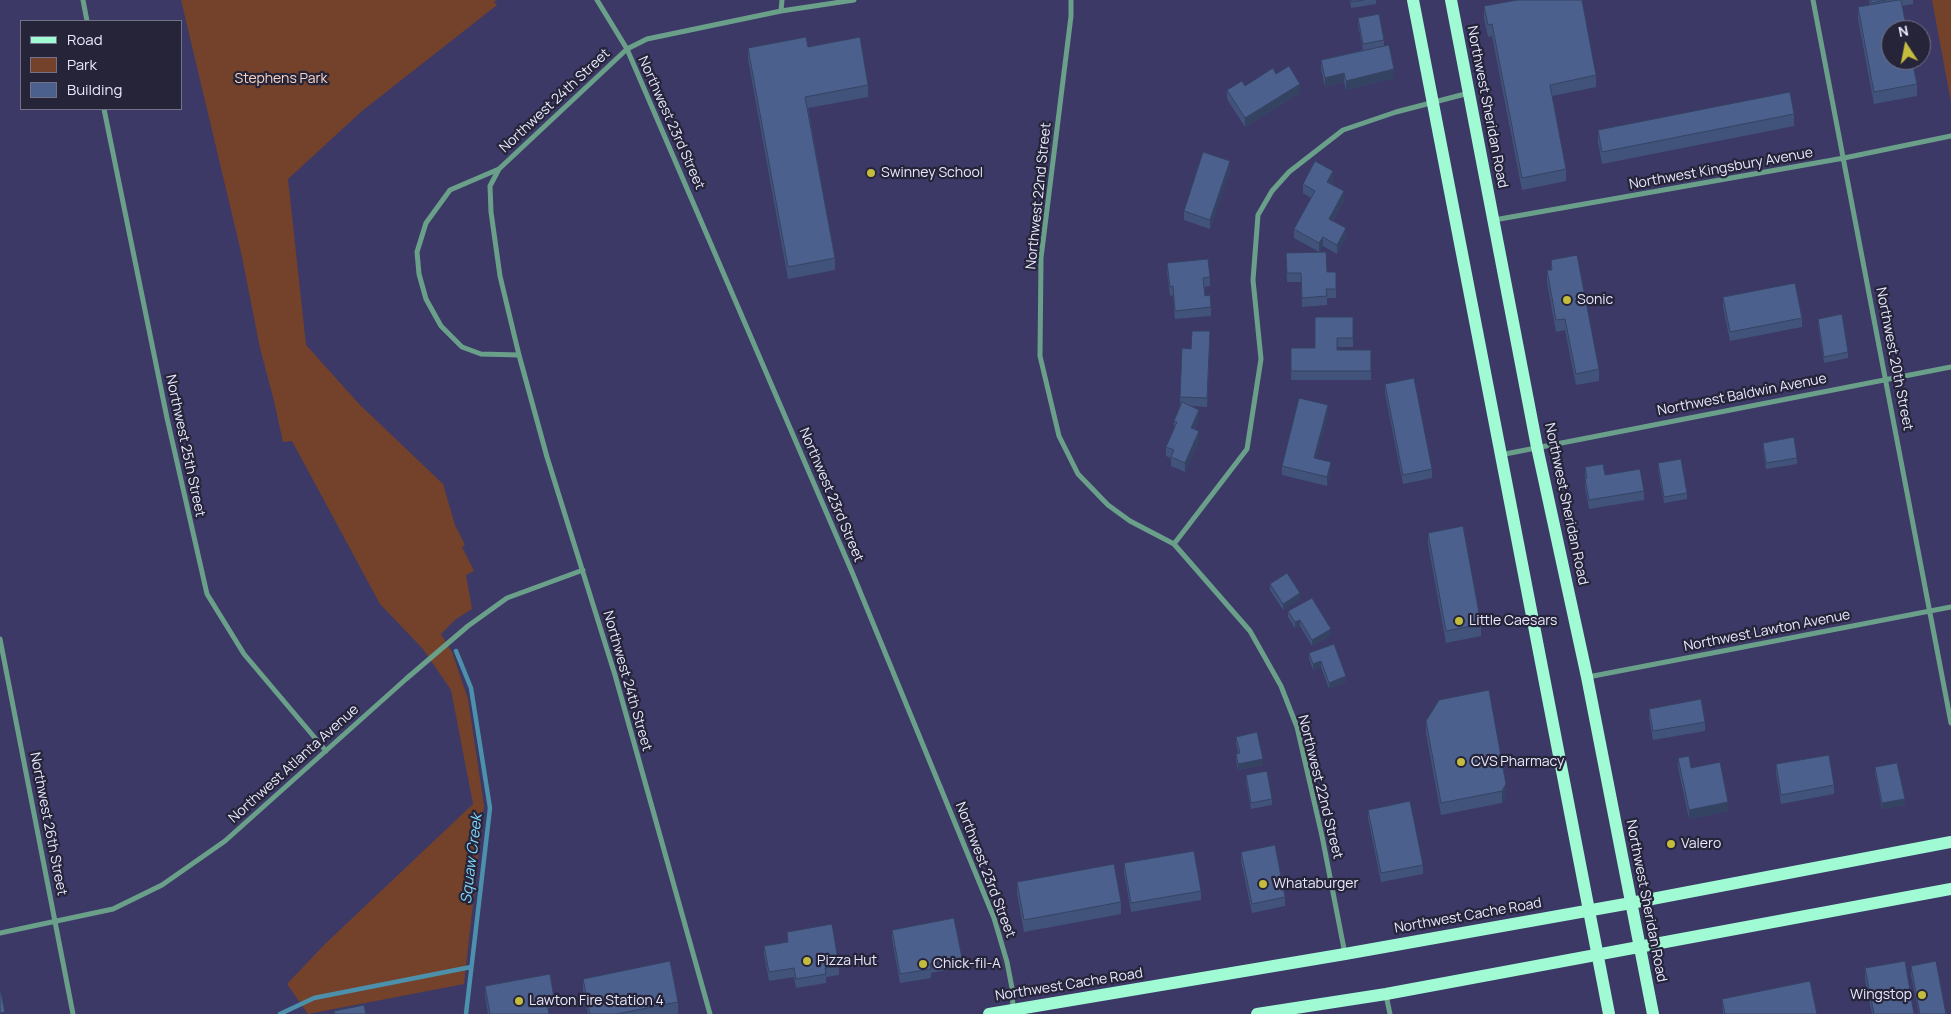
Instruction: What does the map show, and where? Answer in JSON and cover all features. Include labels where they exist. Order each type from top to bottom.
[{"type":"main road","points":[[1414,0],[1609,1014]]},
{"type":"main road","name":"Northwest Sheridan Road","points":[[1451,0],[1538,447],[1588,677],[1653,1014]]},
{"type":"main road","name":"Northwest Cache Road","points":[[989,1014],[1012,1012],[1345,954],[1951,842]]},
{"type":"main road","points":[[1257,1014],[1386,994],[1951,889]]},
{"type":"street","points":[[83,0],[87,20]]},
{"type":"street","name":"Northwest 23rd Street","points":[[597,0],[627,49],[651,109],[710,238],[848,563],[994,918],[1008,962],[1012,988],[1012,1012]]},
{"type":"street","points":[[781,11],[782,0]]},
{"type":"street","name":"Northwest 24th Street","points":[[710,1014],[615,675],[547,457],[519,355],[500,276],[491,212],[490,186],[499,169],[627,49],[647,39],[781,11],[854,0]]},
{"type":"street","name":"Northwest 22nd Street","points":[[1071,0],[1071,16],[1041,258],[1040,356],[1059,436],[1078,474],[1108,505],[1130,521],[1174,544],[1250,632],[1281,686],[1297,727],[1322,836],[1345,954]]},
{"type":"street","name":"Northwest 20th Street","points":[[1813,0],[1951,723]]},
{"type":"street","points":[[1174,544],[1247,449],[1261,359],[1253,280],[1258,215],[1272,191],[1290,172],[1343,130],[1396,112],[1469,93]]},
{"type":"street","name":"Northwest 25th Street","points":[[104,110],[167,418],[207,594],[244,654],[326,751]]},
{"type":"street","name":"Northwest Kingsbury Avenue","points":[[1494,220],[1844,158],[1951,136]]},
{"type":"street","name":"Northwest 24th Street","points":[[499,169],[450,190],[426,223],[417,252],[419,274],[426,299],[441,326],[462,347],[481,354],[519,355]]},
{"type":"street","name":"Northwest Baldwin Avenue","points":[[1500,455],[1951,367]]},
{"type":"street","name":"Northwest Atlanta Avenue","points":[[0,933],[113,909],[162,885],[225,841],[468,626],[507,598],[583,570]]},
{"type":"street","name":"Northwest Lawton Avenue","points":[[1588,677],[1951,607]]},
{"type":"street","name":"Northwest 26th Street","points":[[0,639],[73,1014]]},
{"type":"street","points":[[1386,994],[1390,1014]]},
{"type":"green space","name":"Stephens Park","points":[[181,0],[497,0],[494,2],[497,5],[362,111],[288,179],[306,345],[360,405],[443,484],[455,525],[465,545],[462,547],[474,571],[466,575],[472,609],[456,619],[441,634],[452,652],[468,699],[484,806],[464,984],[308,1014],[287,984],[325,944],[473,804],[451,690],[423,649],[380,604],[292,441],[283,442],[260,348],[241,252]]},
{"type":"green space","points":[[1932,0],[1951,0],[1951,102]]},
{"type":"building","points":[[1517,0],[1582,0],[1596,75],[1550,85],[1566,169],[1522,178],[1492,24],[1488,25],[1484,6]]},
{"type":"building","points":[[1871,0],[1886,0],[1871,3]]},
{"type":"building","points":[[1901,0],[1905,20],[1881,20],[1881,70],[1914,70],[1917,84],[1874,92],[1858,7]]},
{"type":"building","points":[[1379,14],[1384,40],[1363,44],[1358,18]]},
{"type":"building","points":[[806,37],[808,47],[860,37],[868,85],[805,97],[835,258],[788,267],[748,48]]},
{"type":"building","points":[[1389,45],[1394,69],[1346,81],[1344,73],[1325,78],[1321,60]]},
{"type":"building","points":[[1289,66],[1300,84],[1245,118],[1227,90],[1242,81],[1245,86],[1273,68],[1276,74]]},
{"type":"building","points":[[1790,92],[1794,114],[1602,152],[1598,130]]},
{"type":"building","points":[[1203,152],[1230,161],[1210,220],[1184,211]]},
{"type":"building","points":[[1315,161],[1333,171],[1327,182],[1344,191],[1329,219],[1346,228],[1337,245],[1323,237],[1319,243],[1294,229],[1315,191],[1303,184]]},
{"type":"building","points":[[1326,252],[1327,272],[1336,272],[1336,289],[1326,289],[1327,296],[1302,298],[1301,273],[1287,273],[1286,253]]},
{"type":"building","points":[[1577,255],[1599,369],[1576,374],[1565,319],[1556,320],[1547,270],[1552,270],[1551,260]]},
{"type":"building","points":[[1208,259],[1210,277],[1203,278],[1205,296],[1210,295],[1211,307],[1175,311],[1173,286],[1170,287],[1167,263]]},
{"type":"building","points":[[1795,283],[1802,318],[1730,332],[1723,297]]},
{"type":"building","points":[[1842,314],[1848,352],[1824,357],[1818,319]]},
{"type":"building","points":[[1315,317],[1353,317],[1353,338],[1337,338],[1337,350],[1371,350],[1371,371],[1291,371],[1291,348],[1315,348]]},
{"type":"building","points":[[1192,331],[1210,331],[1207,398],[1180,397],[1182,348],[1191,349]]},
{"type":"building","points":[[1414,378],[1432,469],[1403,475],[1385,384]]},
{"type":"building","points":[[1299,398],[1328,405],[1314,458],[1331,462],[1327,477],[1282,466]]},
{"type":"building","points":[[1182,402],[1199,410],[1191,428],[1199,431],[1185,463],[1171,457],[1174,450],[1166,447],[1177,422],[1174,421]]},
{"type":"building","points":[[1794,437],[1797,458],[1766,463],[1763,443]]},
{"type":"building","points":[[1681,459],[1687,493],[1664,497],[1658,463]]},
{"type":"building","points":[[1603,464],[1605,475],[1640,469],[1644,491],[1589,500],[1585,467]]},
{"type":"building","points":[[1463,526],[1481,624],[1446,631],[1428,533]]},
{"type":"building","points":[[1287,573],[1300,593],[1283,604],[1270,584]]},
{"type":"building","points":[[1312,598],[1331,629],[1312,640],[1300,620],[1295,622],[1288,611]]},
{"type":"building","points":[[1334,644],[1346,676],[1329,683],[1321,661],[1313,664],[1309,653]]},
{"type":"building","points":[[1489,690],[1506,784],[1502,791],[1441,803],[1426,721],[1439,700]]},
{"type":"building","points":[[1701,699],[1705,722],[1653,731],[1649,709]]},
{"type":"building","points":[[1257,732],[1263,759],[1238,764],[1236,754],[1240,753],[1236,737]]},
{"type":"building","points":[[1829,755],[1834,785],[1781,795],[1776,764]]},
{"type":"building","points":[[1689,756],[1691,768],[1720,762],[1728,802],[1689,810],[1678,758]]},
{"type":"building","points":[[1897,763],[1905,799],[1882,803],[1875,767]]},
{"type":"building","points":[[1267,771],[1272,799],[1251,803],[1246,775]]},
{"type":"building","points":[[1410,801],[1423,865],[1381,873],[1368,810]]},
{"type":"building","name":"Whataburger","points":[[1275,845],[1285,897],[1252,904],[1241,852]]},
{"type":"building","points":[[1194,851],[1201,891],[1131,903],[1124,863]]},
{"type":"building","points":[[1114,864],[1121,902],[1024,920],[1017,882]]},
{"type":"building","points":[[954,918],[962,958],[930,964],[931,969],[900,974],[892,930]]},
{"type":"building","points":[[832,924],[839,966],[825,968],[826,974],[796,979],[794,968],[769,972],[764,946],[788,942],[787,932]]},
{"type":"building","points":[[670,961],[678,1002],[616,1014],[590,1014],[583,979]]},
{"type":"building","points":[[1905,961],[1914,1014],[1874,1014],[1865,968]]},
{"type":"building","points":[[1936,961],[1946,1014],[1920,1014],[1911,966]]},
{"type":"building","name":"Lawton Fire Station 4","points":[[550,974],[554,998],[546,999],[549,1014],[490,1014],[485,986]]},
{"type":"building","points":[[1810,981],[1817,1014],[1725,1014],[1722,999]]},
{"type":"building","points":[[0,988],[5,1012],[0,1013]]},
{"type":"building","points":[[364,1005],[366,1014],[335,1014],[334,1011]]},
{"type":"waterway","name":"Squaw Creek","points":[[456,651],[471,688],[490,808],[466,1014]]},
{"type":"waterway","points":[[280,1014],[314,998],[471,967]]},
{"type":"place","name":"Swinney School","points":[[871,173]]},
{"type":"place","name":"Sonic","points":[[1567,300]]},
{"type":"place","name":"Little Caesars","points":[[1459,621]]},
{"type":"place","name":"CVS Pharmacy","points":[[1461,762]]},
{"type":"place","name":"Valero","points":[[1671,844]]},
{"type":"place","name":"Whataburger","points":[[1263,884]]},
{"type":"place","name":"Pizza Hut","points":[[807,961]]},
{"type":"place","name":"Chick-fil-A","points":[[923,964]]},
{"type":"place","name":"Wingstop","points":[[1922,995]]},
{"type":"place","name":"Lawton Fire Station 4","points":[[519,1001]]}]
